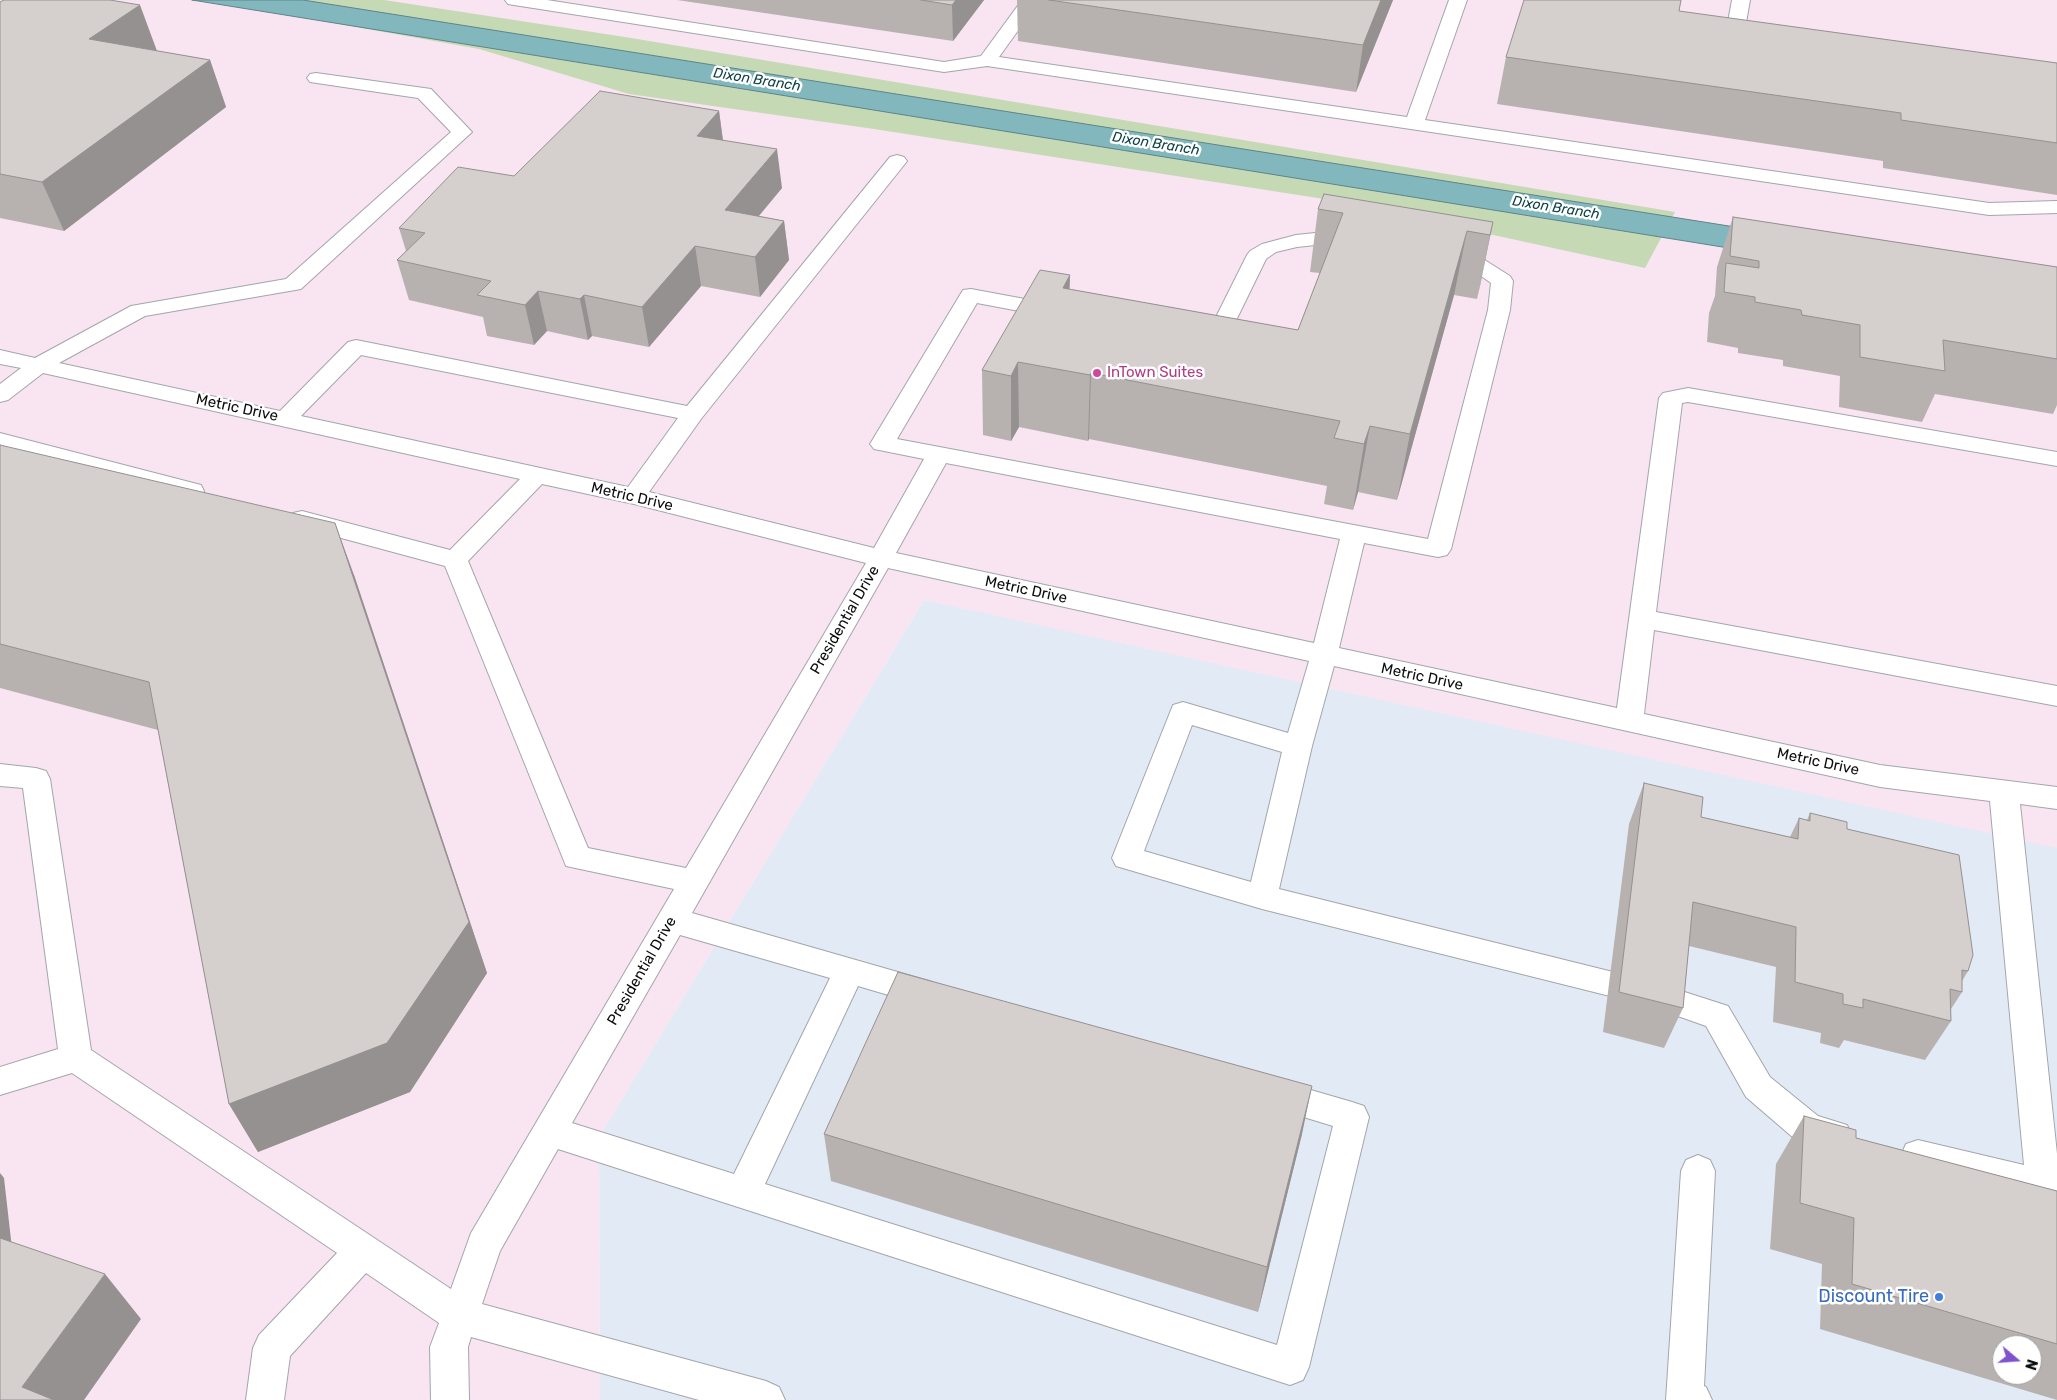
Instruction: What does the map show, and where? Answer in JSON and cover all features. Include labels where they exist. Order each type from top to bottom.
[{"type":"street","points":[[514,0],[944,67],[987,61],[1989,209],[2057,207]]},
{"type":"street","points":[[987,61],[1031,0]]},
{"type":"street","points":[[1414,124],[1458,0]]},
{"type":"street","points":[[1741,0],[1734,38],[1772,43]]},
{"type":"street","points":[[0,395],[39,365],[139,311],[293,284],[462,132],[424,93],[316,78]]},
{"type":"street","points":[[634,496],[693,414],[897,161]]},
{"type":"street","points":[[1334,238],[1476,263],[1502,281],[1499,310],[1438,549],[1354,534],[882,444],[971,295],[1216,341],[1257,255],[1269,248],[1296,241],[1334,238]]},
{"type":"street","points":[[285,419],[356,347],[693,414]]},
{"type":"street","name":"Metric Drive","points":[[0,357],[634,496],[881,558],[1880,776],[2057,798]]},
{"type":"street","points":[[1629,721],[1672,398],[1688,395],[2057,459]]},
{"type":"street","points":[[0,440],[218,498]]},
{"type":"street","name":"Presidential Drive","points":[[450,1400],[449,1347],[484,1245],[881,558],[939,454]]},
{"type":"street","points":[[455,560],[537,475]]},
{"type":"street","points":[[284,515],[455,560]]},
{"type":"street","points":[[1262,898],[1298,746],[1324,656],[1354,534]]},
{"type":"street","points":[[455,560],[577,858],[694,881]]},
{"type":"street","points":[[1643,619],[2057,696]]},
{"type":"street","points":[[1298,746],[1183,712],[1126,858],[1262,898],[1610,983]]},
{"type":"street","points":[[0,775],[36,779],[76,1058],[460,1316],[766,1400]]},
{"type":"street","points":[[1669,1000],[1717,1016],[1758,1088],[1808,1129],[2050,1186],[2004,792]]},
{"type":"street","points":[[672,920],[954,1001]]},
{"type":"street","points":[[743,1193],[850,971]]},
{"type":"street","points":[[0,1081],[76,1058]]},
{"type":"street","points":[[549,1131],[1290,1367],[1352,1117],[1248,1086]]},
{"type":"street","points":[[1693,1400],[1684,1397],[1698,1171]]},
{"type":"street","points":[[265,1400],[272,1348],[363,1251]]},
{"type":"shaded area","points":[[0,0],[2057,0],[2057,848],[924,600],[599,1137],[600,1400],[0,1400]]},
{"type":"shaded area","points":[[924,600],[2057,837],[2057,1400],[600,1400],[599,1137]]},
{"type":"green space","points":[[205,0],[384,0],[625,37],[1675,212],[1645,268],[1337,201],[874,129],[629,94],[479,49]]},
{"type":"water","name":"Dixon Branch","points":[[192,0],[303,0],[2057,278],[2057,301]]},
{"type":"building","points":[[4,0],[110,0],[140,5],[89,39],[210,60],[42,182],[0,174],[0,2]]},
{"type":"building","points":[[921,0],[956,0],[952,5]]},
{"type":"building","points":[[1049,0],[1381,0],[1363,45]]},
{"type":"building","points":[[1524,0],[1681,0],[1679,11],[2057,63],[2057,143],[1901,120],[1901,113],[1506,57]]},
{"type":"building","points":[[600,91],[719,111],[697,136],[777,149],[725,210],[784,221],[755,257],[695,246],[642,307],[584,295],[580,299],[538,291],[525,305],[477,295],[491,281],[397,260],[425,233],[399,228],[458,167],[514,176]]},
{"type":"building","points":[[1324,194],[1493,222],[1490,235],[1467,231],[1410,434],[1370,426],[1364,444],[1334,438],[1340,421],[1091,373],[1090,375],[1018,362],[1011,376],[982,370],[1040,270],[1070,275],[1063,288],[1298,330],[1343,213],[1318,209]]},
{"type":"building","points":[[1733,217],[2057,267],[2057,359],[1943,340],[1945,371],[1860,357],[1860,325],[1802,315],[1801,310],[1755,302],[1755,297],[1724,292],[1726,263],[1759,268],[1759,261],[1730,256]]},
{"type":"building","points":[[0,445],[335,523],[469,922],[387,1043],[229,1104],[149,682],[0,644]]},
{"type":"building","points":[[1644,783],[1703,797],[1701,817],[1798,839],[1799,818],[1810,821],[1810,813],[1847,822],[1847,829],[1959,855],[1973,955],[1968,971],[1962,970],[1962,992],[1950,989],[1951,1021],[1863,999],[1863,1008],[1843,1004],[1843,994],[1795,982],[1796,927],[1693,902],[1683,1008],[1619,992]]},
{"type":"building","points":[[898,972],[1312,1086],[1267,1267],[824,1134]]},
{"type":"building","points":[[1804,1116],[1856,1130],[1856,1138],[2057,1191],[2057,1344],[2042,1340],[2042,1335],[2026,1335],[1852,1284],[1854,1218],[1800,1203]]},
{"type":"building","points":[[0,1238],[105,1274],[22,1387],[54,1400],[0,1400]]},
{"type":"place","name":"InTown Suites","points":[[1097,373]]},
{"type":"place","name":"Discount Tire","points":[[1939,1297]]}]
